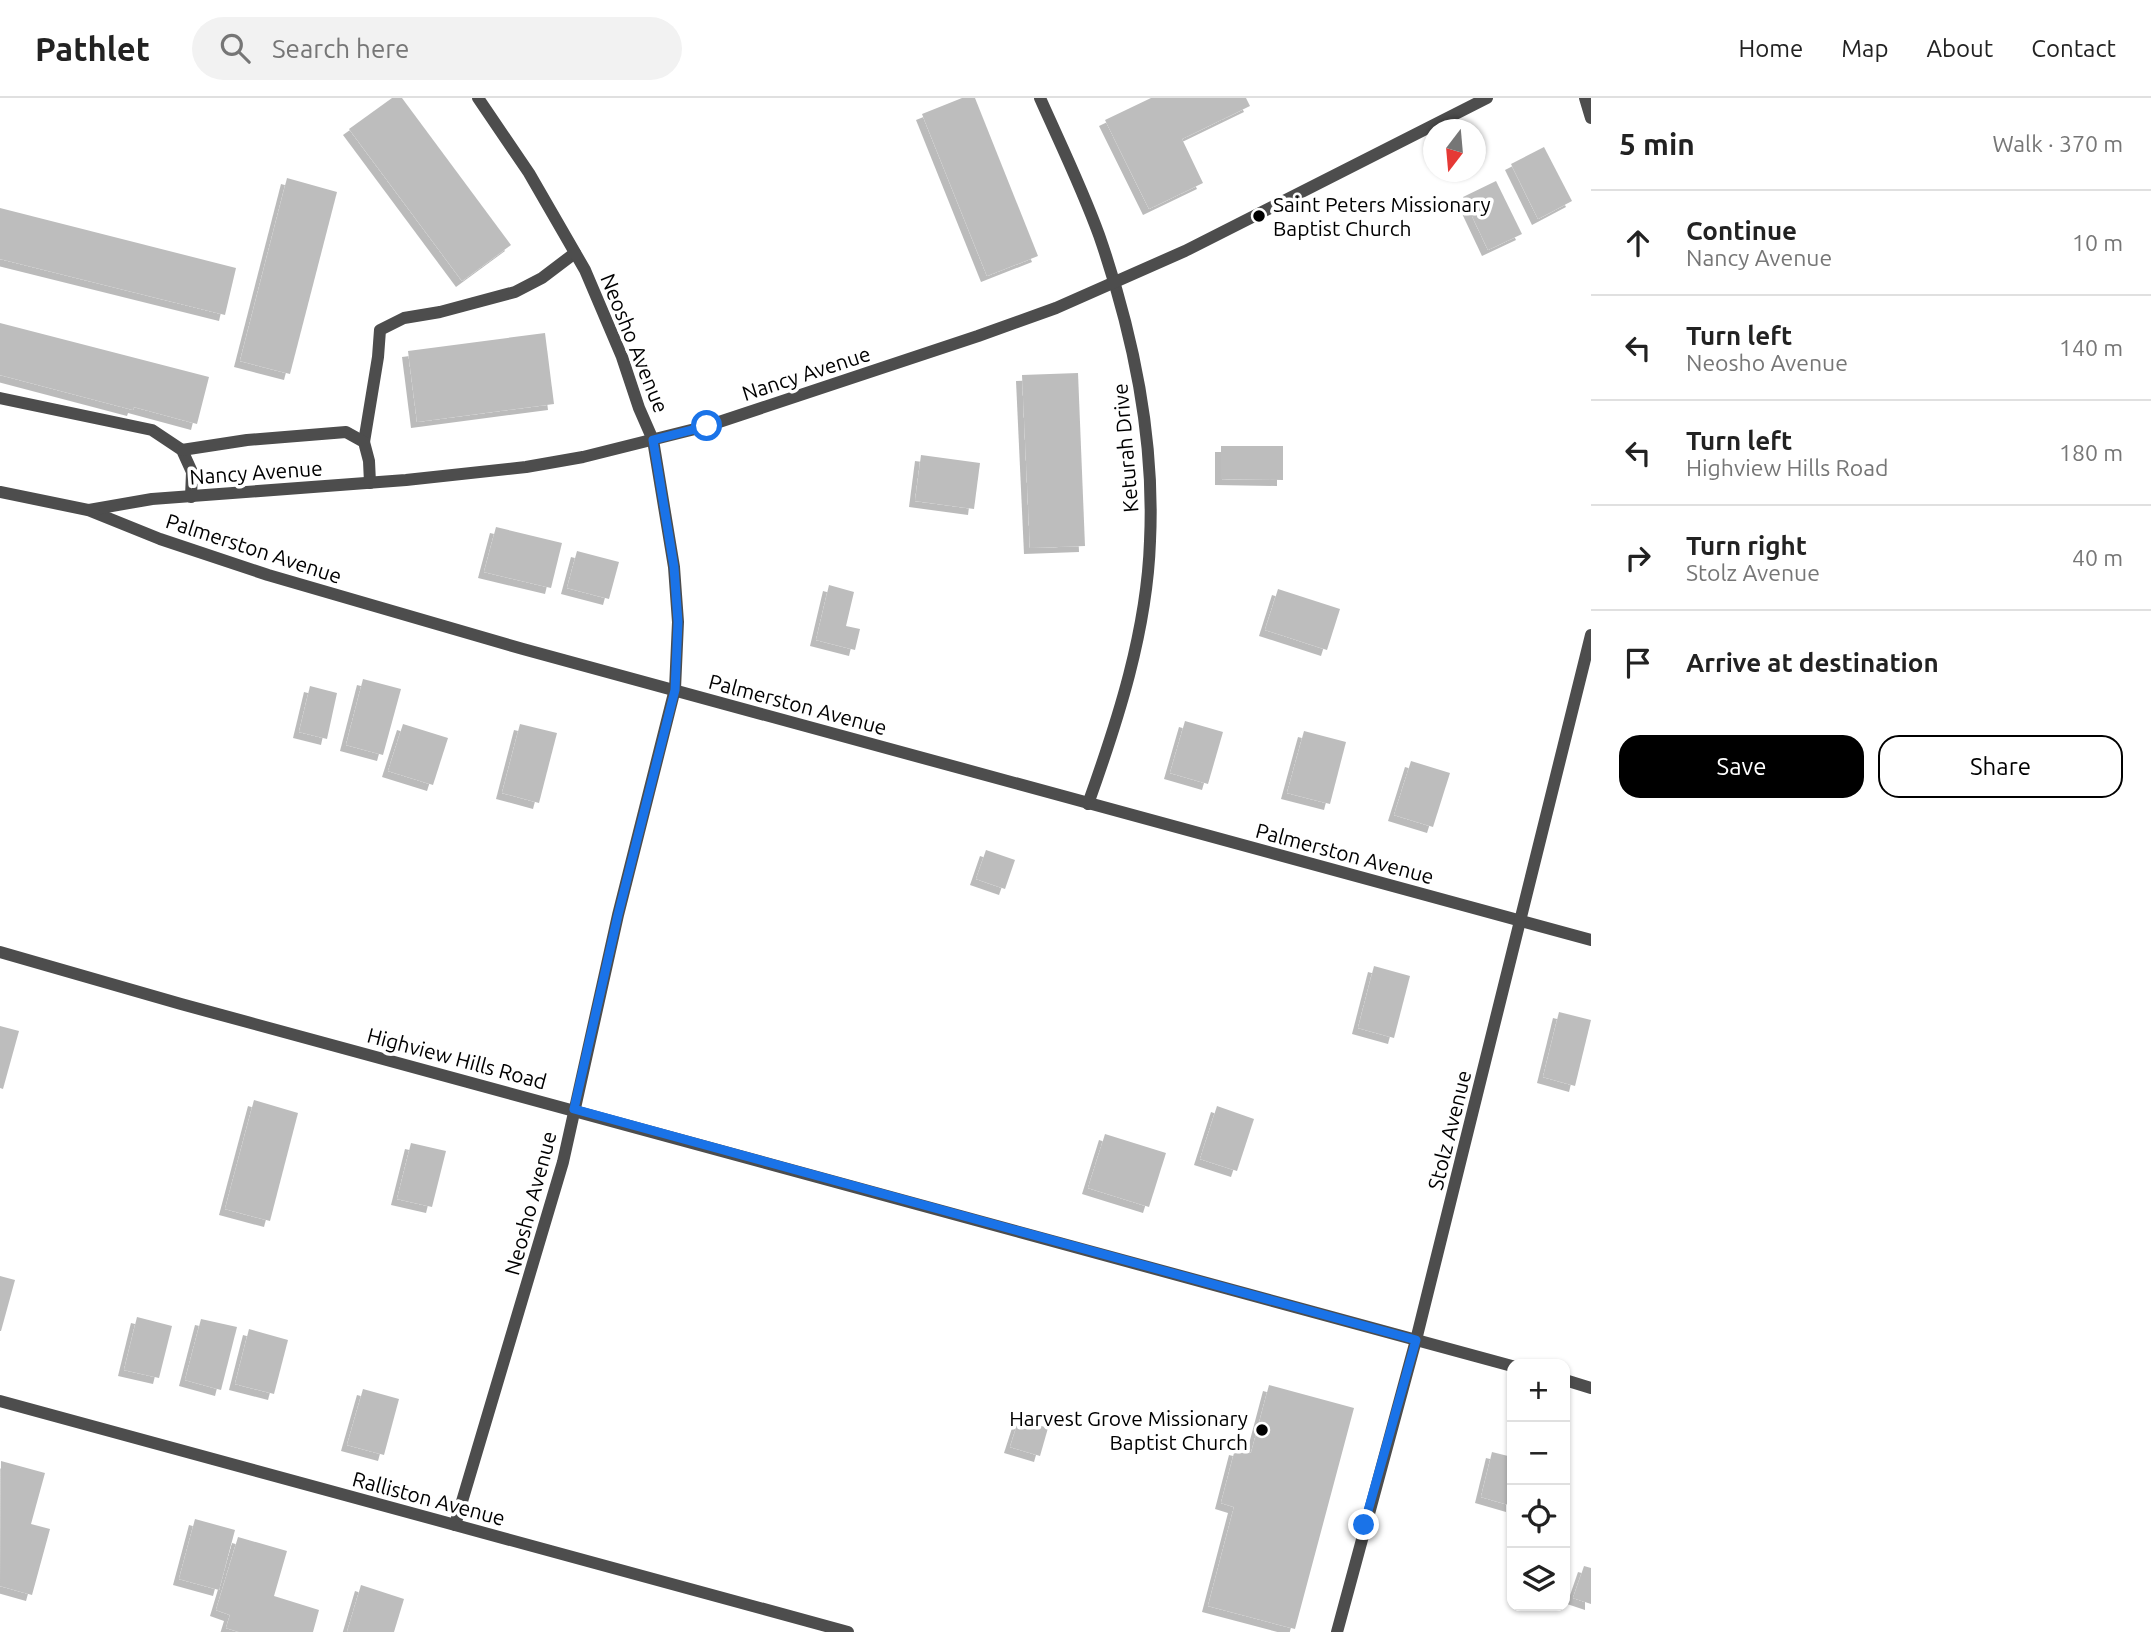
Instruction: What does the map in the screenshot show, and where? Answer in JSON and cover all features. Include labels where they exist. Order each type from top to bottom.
[{"type":"street","name":"Neosho Avenue","points":[[455,1525],[563,1162],[618,915],[675,690],[678,622],[675,581],[653,440],[605,313],[575,253],[529,173],[478,98]]},
{"type":"street","name":"Keturah Drive","points":[[1040,98],[1097,231],[1115,282],[1137,367],[1146,432],[1150,542],[1141,619],[1132,663],[1106,755],[1088,804]]},
{"type":"street","name":"Nancy Avenue","points":[[88,510],[152,499],[370,483],[526,467],[583,457],[707,426],[1056,308],[1185,251],[1487,98]]},
{"type":"street","points":[[1585,98],[1591,118]]},
{"type":"street","points":[[370,483],[369,461],[363,442],[380,330],[404,318],[440,312],[514,292],[542,278],[575,253]]},
{"type":"street","points":[[0,398],[152,430],[182,450],[192,472],[191,497]]},
{"type":"street","points":[[182,450],[247,440],[346,432],[363,442]]},
{"type":"street","name":"Palmerston Avenue","points":[[0,492],[88,510],[268,575],[523,649],[1591,940]]},
{"type":"street","name":"Stolz Avenue","points":[[1337,1632],[1416,1340],[1591,635]]},
{"type":"street","name":"Highview Hills Road","points":[[0,952],[181,1004],[1507,1365]]},
{"type":"street","points":[[1570,1382],[1591,1388]]},
{"type":"street","name":"Ralliston Avenue","points":[[0,1401],[848,1632]]},
{"type":"building","points":[[392,98],[402,98],[511,245],[462,281],[349,129]]},
{"type":"building","points":[[962,98],[975,98],[1038,256],[987,276],[922,114]]},
{"type":"building","points":[[1151,98],[1246,98],[1250,106],[1182,139],[1203,183],[1149,209],[1105,120]]},
{"type":"building","points":[[1544,147],[1572,201],[1538,219],[1511,164]]},
{"type":"building","points":[[287,178],[337,192],[290,374],[240,361]]},
{"type":"building","points":[[1496,181],[1522,234],[1488,250],[1463,197]]},
{"type":"building","points":[[0,208],[236,268],[225,315],[0,259]]},
{"type":"building","points":[[0,323],[209,377],[197,424],[0,375]]},
{"type":"building","points":[[545,333],[554,404],[417,422],[408,351]]},
{"type":"building","points":[[1078,373],[1085,546],[1030,548],[1022,375]]},
{"type":"building","points":[[1221,446],[1283,446],[1283,480],[1221,479]]},
{"type":"building","points":[[921,455],[980,463],[974,509],[915,501]]},
{"type":"building","points":[[496,527],[562,543],[551,588],[484,572]]},
{"type":"building","points":[[577,551],[619,562],[609,599],[567,588]]},
{"type":"building","points":[[829,585],[854,592],[846,626],[860,629],[855,650],[816,640]]},
{"type":"building","points":[[1278,589],[1340,609],[1327,650],[1265,630]]},
{"type":"building","points":[[363,679],[401,689],[383,755],[346,745]]},
{"type":"building","points":[[310,686],[337,693],[327,739],[299,732]]},
{"type":"building","points":[[1185,721],[1223,732],[1208,784],[1170,773]]},
{"type":"building","points":[[403,724],[448,738],[433,785],[388,771]]},
{"type":"building","points":[[520,724],[557,733],[539,803],[502,793]]},
{"type":"building","points":[[1304,731],[1346,742],[1330,804],[1287,793]]},
{"type":"building","points":[[1411,761],[1450,773],[1433,827],[1394,815]]},
{"type":"building","points":[[986,850],[1015,860],[1005,889],[976,879]]},
{"type":"building","points":[[1374,966],[1410,976],[1394,1038],[1358,1028]]},
{"type":"building","points":[[1559,1012],[1591,1020],[1575,1086],[1543,1077]]},
{"type":"building","points":[[0,1026],[19,1031],[3,1089],[0,1088]]},
{"type":"building","points":[[254,1100],[298,1113],[270,1221],[225,1209]]},
{"type":"building","points":[[1217,1106],[1254,1119],[1237,1171],[1200,1159]]},
{"type":"building","points":[[1105,1134],[1166,1153],[1149,1207],[1088,1188]]},
{"type":"building","points":[[411,1143],[446,1151],[432,1207],[397,1199]]},
{"type":"building","points":[[0,1276],[15,1280],[1,1331],[0,1331]]},
{"type":"building","points":[[137,1317],[172,1326],[159,1378],[124,1370]]},
{"type":"building","points":[[201,1319],[237,1327],[221,1390],[185,1380]]},
{"type":"building","points":[[249,1329],[288,1340],[274,1394],[235,1384]]},
{"type":"building","points":[[1269,1385],[1354,1408],[1295,1629],[1208,1606],[1234,1507],[1221,1503],[1235,1449],[1251,1453]]},
{"type":"building","points":[[363,1389],[399,1399],[384,1455],[347,1445]]},
{"type":"building","points":[[1019,1419],[1048,1428],[1040,1456],[1010,1447]]},
{"type":"building","points":[[1492,1452],[1507,1456],[1507,1505],[1481,1497]]},
{"type":"building","points":[[1,1461],[45,1473],[31,1524],[50,1529],[32,1595],[0,1586]]},
{"type":"building","points":[[195,1519],[235,1530],[219,1590],[179,1579]]},
{"type":"building","points":[[238,1537],[287,1551],[274,1596],[319,1610],[313,1632],[239,1632],[226,1628],[230,1615],[216,1610]]},
{"type":"building","points":[[1584,1566],[1591,1568],[1591,1604],[1573,1598]]},
{"type":"building","points":[[361,1585],[404,1599],[394,1632],[347,1632]]},
{"type":"place","name":"Saint Peters Missionary Baptist Church","points":[[1259,216]]},
{"type":"place","name":"Harvest Grove Missionary Baptist Church","points":[[1262,1430]]},
{"type":"route","points":[[707,426],[653,440],[674,567],[678,622],[675,690],[618,915],[574,1109],[1416,1340],[1364,1525]]}]
